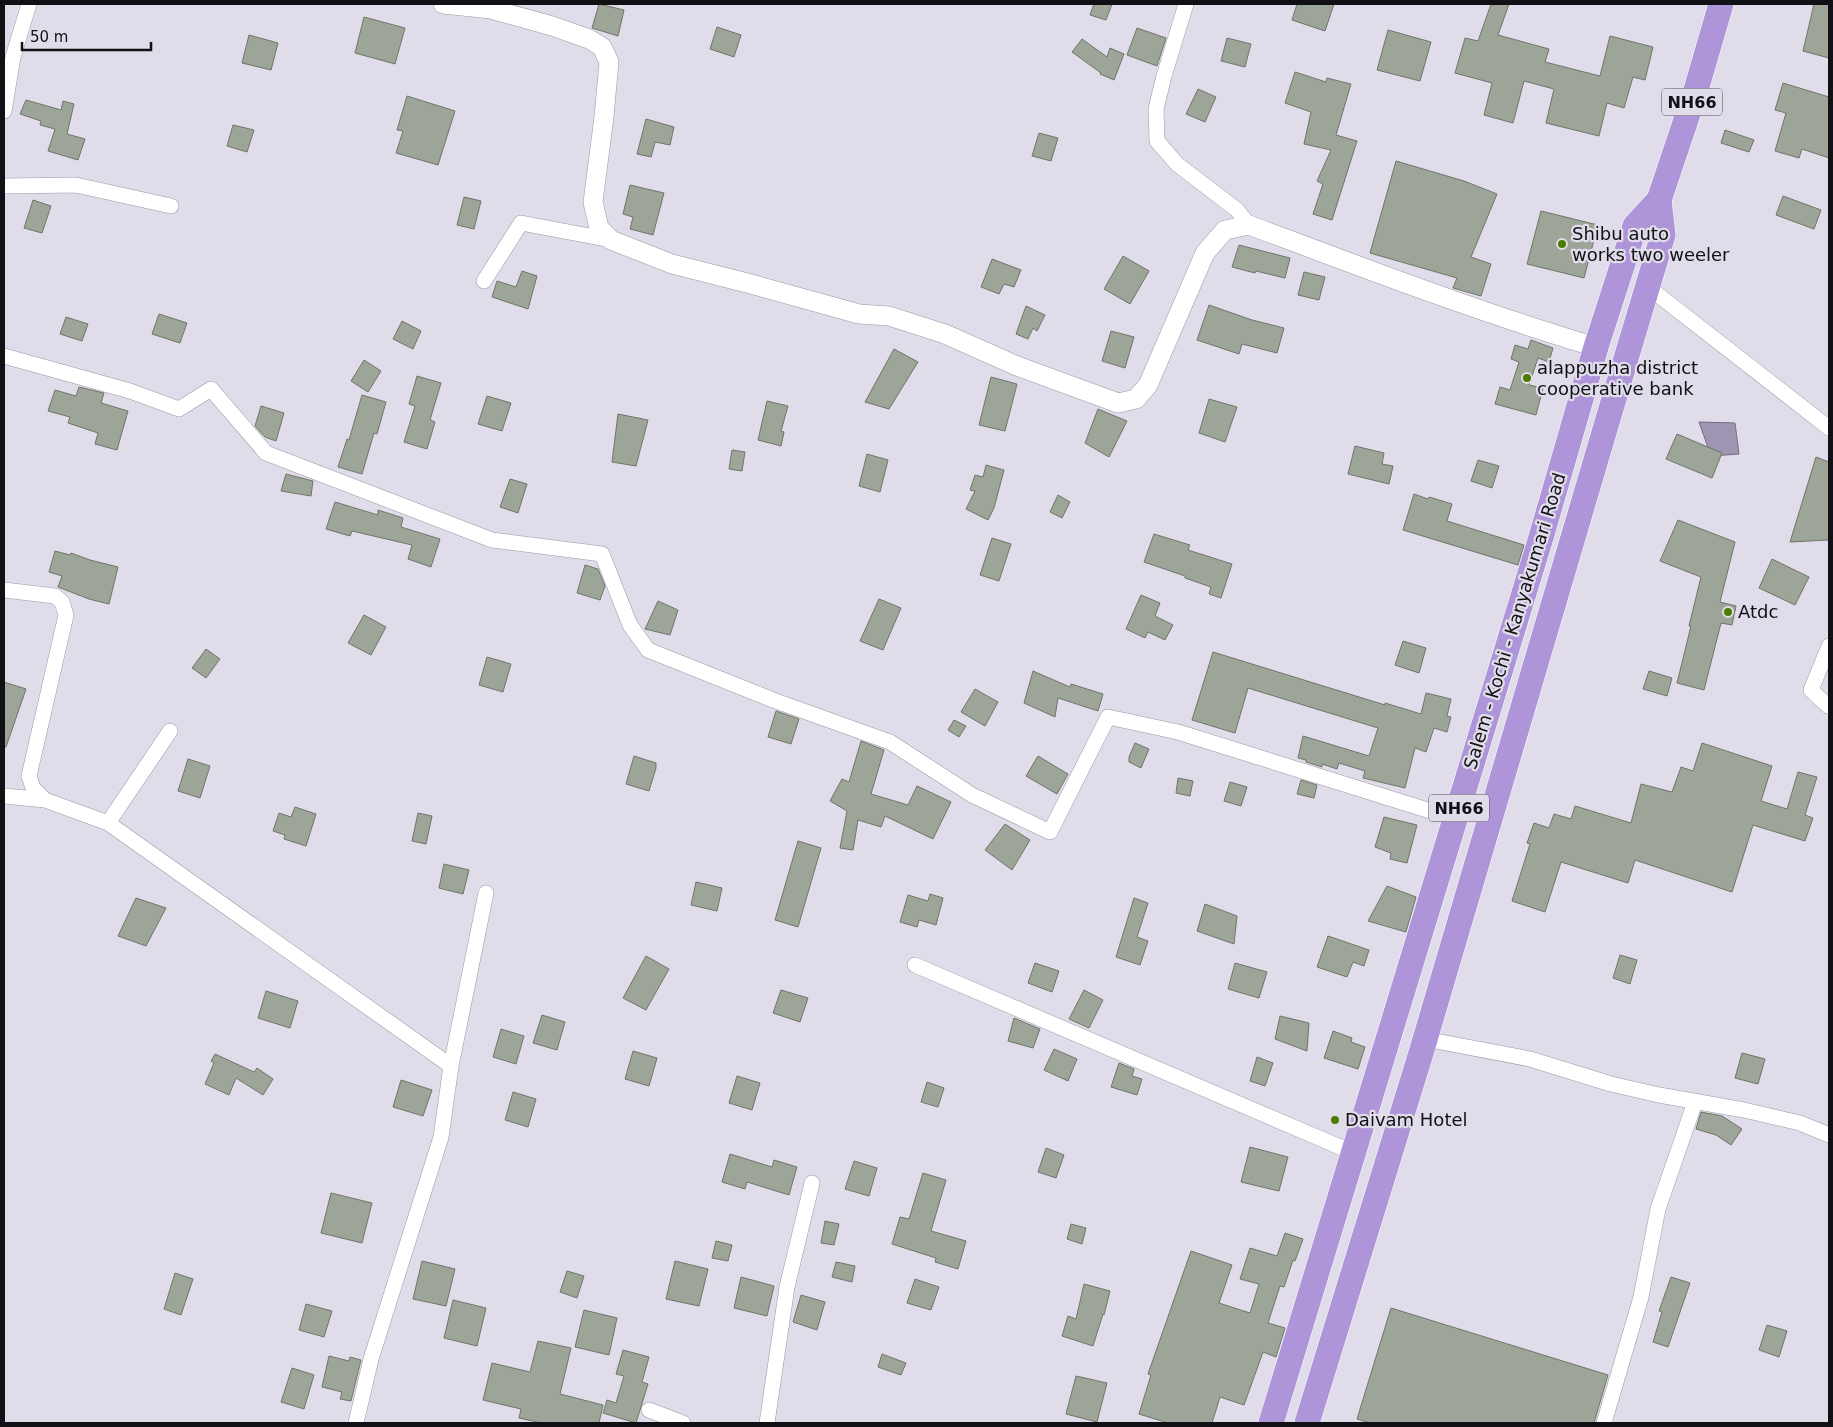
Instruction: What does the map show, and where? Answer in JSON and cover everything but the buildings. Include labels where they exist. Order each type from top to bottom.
[{"type":"highway","name":"Salem - Kochi - Kanyakumari Road","points":[[1271,1423],[1456,819],[1596,347],[1635,226],[1658,200],[1696,90],[1721,4]]},
{"type":"highway","name":"Salem - Kochi - Kanyakumari Road","points":[[1307,1423],[1425,1039],[1663,235],[1658,200]]},
{"type":"street","points":[[4,111],[8,56],[29,4]]},
{"type":"street","points":[[444,4],[492,6],[589,39],[602,47],[609,62],[594,202],[599,228],[611,240]]},
{"type":"street","points":[[1186,4],[1156,109],[1157,141],[1177,164],[1237,210],[1249,225],[1340,260],[1484,311],[1596,347]]},
{"type":"street","points":[[4,186],[76,185],[171,206]]},
{"type":"street","points":[[484,281],[521,223],[611,240],[672,264],[859,314],[898,318],[945,334],[1017,366],[1118,403],[1136,398],[1148,385],[1205,253],[1225,230],[1237,210]]},
{"type":"street","points":[[1225,230],[1249,225]]},
{"type":"street","points":[[1648,287],[1829,428]]},
{"type":"street","points":[[4,356],[130,391],[179,409],[211,389],[266,452],[492,540],[602,554],[630,625],[648,650],[773,700],[890,742],[972,795],[1050,832],[1108,717],[1178,732],[1456,819]]},
{"type":"street","points":[[4,590],[55,596],[62,602],[66,615],[29,776],[33,788],[45,800]]},
{"type":"street","points":[[1828,706],[1811,690],[1829,646]]},
{"type":"street","points":[[108,823],[170,731]]},
{"type":"street","points":[[4,796],[45,800],[108,823],[452,1066]]},
{"type":"street","points":[[356,1423],[371,1359],[441,1137],[452,1066],[486,894]]},
{"type":"street","points":[[915,965],[1354,1153]]},
{"type":"street","points":[[1425,1039],[1530,1059],[1611,1084],[1800,1123],[1829,1135]]},
{"type":"street","points":[[1604,1423],[1641,1297],[1658,1210],[1695,1102]]},
{"type":"street","points":[[767,1423],[787,1287],[812,1184]]},
{"type":"street","points":[[649,1410],[683,1423]]},
{"type":"shaded area","points":[[1699,422],[1735,423],[1739,454],[1711,456]]},
{"type":"place","name":"Shibu auto works two weeler","points":[[1562,244]]},
{"type":"place","name":"alappuzha district cooperative bank","points":[[1527,378]]},
{"type":"place","name":"Atdc","points":[[1728,612]]},
{"type":"place","name":"Daivam Hotel","points":[[1335,1120]]}]
